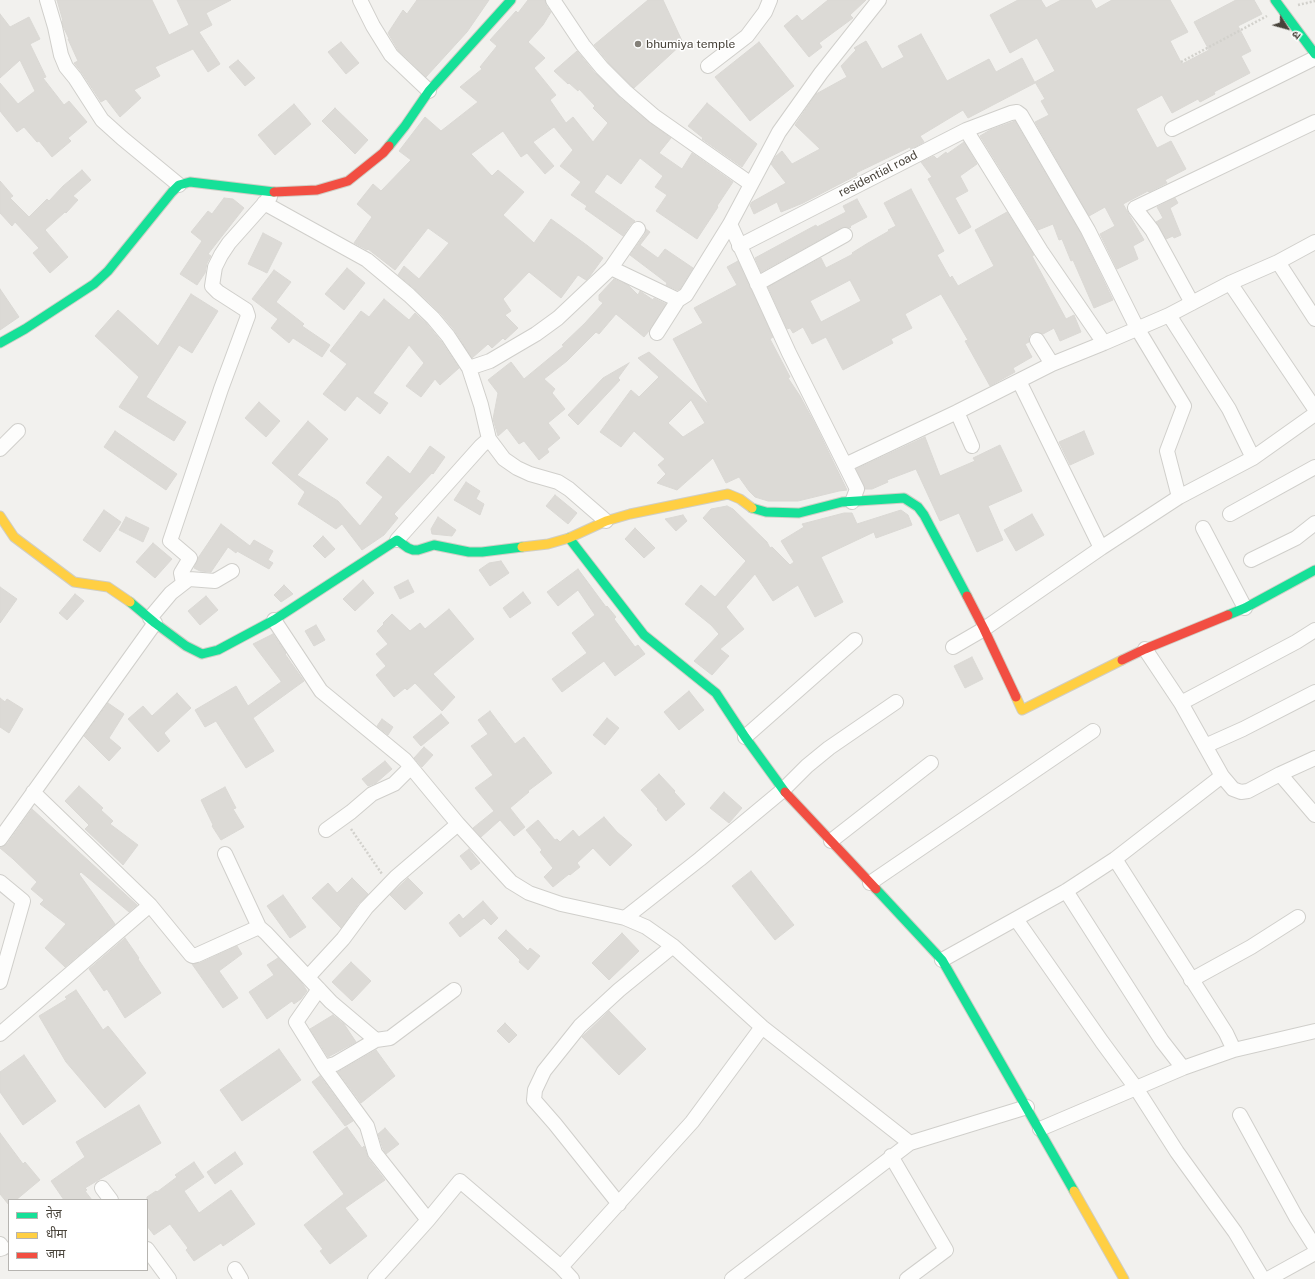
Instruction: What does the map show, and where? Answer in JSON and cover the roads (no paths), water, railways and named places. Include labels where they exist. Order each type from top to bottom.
[{"type":"street","points":[[47,0],[66,67],[75,78],[102,120],[179,185]]},
{"type":"street","points":[[360,0],[373,26],[391,56],[430,91]]},
{"type":"street","points":[[0,343],[94,284],[108,271],[179,185],[190,182],[274,192],[317,190],[348,181],[383,153],[430,91],[511,0]]},
{"type":"street","points":[[553,0],[583,45],[602,68],[625,91],[654,116],[751,184]]},
{"type":"street","points":[[708,66],[747,36],[765,12],[770,0]]},
{"type":"street","points":[[657,333],[678,300],[686,295],[730,224],[779,132],[796,106],[880,0]]},
{"type":"street","points":[[1172,130],[1314,52],[1275,0]]},
{"type":"street","name":"residential road","points":[[739,246],[966,130],[1017,112],[1021,115],[1088,230],[1137,328]]},
{"type":"street","points":[[1192,303],[1152,230],[1135,208],[1315,122]]},
{"type":"street","points":[[966,130],[1041,251],[1104,343]]},
{"type":"street","points":[[183,583],[181,572],[190,558],[170,541],[221,389],[248,316],[246,310],[218,292],[212,286],[215,267],[229,243],[274,192]]},
{"type":"street","points":[[264,202],[367,260],[433,318],[448,336],[469,368],[481,405],[489,439],[504,459],[530,474],[558,482],[569,489],[606,521]]},
{"type":"street","points":[[730,224],[789,353],[857,488],[852,502]]},
{"type":"street","points":[[469,368],[490,361],[536,334],[558,318],[611,268],[638,229]]},
{"type":"street","points":[[757,284],[845,235]]},
{"type":"street","points":[[845,465],[957,412],[1052,364],[1169,315],[1230,283],[1278,262],[1315,242]]},
{"type":"street","points":[[1278,262],[1315,319]]},
{"type":"street","points":[[611,268],[678,300]]},
{"type":"street","points":[[1230,283],[1315,409]]},
{"type":"street","points":[[1169,315],[1229,409],[1253,458]]},
{"type":"street","points":[[1137,328],[1184,406],[1167,451],[1179,497]]},
{"type":"street","points":[[1037,340],[1052,364]]},
{"type":"street","points":[[1019,381],[1101,548]]},
{"type":"street","points":[[957,412],[972,446]]},
{"type":"street","points":[[953,647],[984,629],[1101,548],[1179,497],[1253,458],[1315,414]]},
{"type":"street","points":[[0,449],[18,431]]},
{"type":"street","points":[[0,516],[14,537],[74,582],[108,587],[126,598],[186,646],[202,654],[218,650],[274,620],[397,540],[481,446],[489,439]]},
{"type":"street","points":[[1230,514],[1315,467]]},
{"type":"street","points":[[397,540],[413,550],[434,545],[469,552],[482,552],[548,544],[569,538],[606,521],[630,514],[728,494],[750,507],[766,512],[799,513],[842,502],[904,498],[918,507],[924,515],[984,629],[1022,710],[1145,649],[1245,608],[1300,580],[1315,570]]},
{"type":"street","points":[[1251,560],[1296,538],[1315,523]]},
{"type":"street","points":[[1203,528],[1245,608]]},
{"type":"street","points":[[569,538],[644,635],[716,693],[783,790],[942,960],[1028,1107],[1124,1279]]},
{"type":"street","points":[[0,839],[153,620],[170,593],[189,579],[214,581],[232,571]]},
{"type":"street","points":[[274,620],[321,690],[405,760],[458,824],[510,882],[529,893],[561,904],[625,918],[646,927],[673,946],[762,1027],[910,1142]]},
{"type":"street","points":[[1180,703],[1296,642],[1315,630]]},
{"type":"street","points":[[745,737],[855,640]]},
{"type":"street","points":[[1145,649],[1180,703],[1222,776],[1233,789],[1241,792],[1248,791],[1315,758]]},
{"type":"street","points":[[1205,746],[1243,729],[1315,692]]},
{"type":"street","points":[[625,918],[700,859],[783,790],[807,766],[829,748],[896,702]]},
{"type":"street","points":[[870,883],[1093,731]]},
{"type":"street","points":[[831,841],[931,763]]},
{"type":"street","points":[[326,830],[372,794],[394,784],[411,767]]},
{"type":"street","points":[[1280,774],[1315,815]]},
{"type":"street","points":[[942,960],[1066,891],[1115,859],[1222,776]]},
{"type":"street","points":[[33,792],[150,905],[193,956],[197,956],[258,927]]},
{"type":"street","points":[[308,977],[343,939],[366,908],[389,884],[458,824]]},
{"type":"street","points":[[225,854],[258,927],[266,933],[331,1002],[376,1040]]},
{"type":"street","points":[[1115,859],[1226,1033],[1234,1050]]},
{"type":"street","points":[[0,882],[22,901],[0,982]]},
{"type":"street","points":[[1066,891],[1162,1041],[1183,1068]]},
{"type":"street","points":[[0,1034],[150,905]]},
{"type":"street","points":[[1191,980],[1251,947],[1298,917]]},
{"type":"street","points":[[1016,919],[1136,1088],[1177,1152],[1235,1232],[1263,1279]]},
{"type":"street","points":[[619,1204],[534,1100],[535,1090],[544,1071],[580,1026],[619,990],[673,946]]},
{"type":"street","points":[[320,989],[296,1022],[324,1067],[367,1126],[375,1153],[428,1220]]},
{"type":"street","points":[[324,1067],[335,1064],[376,1040],[390,1038],[454,990]]},
{"type":"street","points":[[561,1268],[692,1122],[762,1027]]},
{"type":"street","points":[[1040,1129],[1183,1068],[1234,1050],[1315,1031]]},
{"type":"street","points":[[732,1279],[910,1142],[1028,1107]]},
{"type":"street","points":[[1240,1115],[1296,1217],[1315,1247]]},
{"type":"street","points":[[891,1156],[946,1250],[907,1279]]},
{"type":"street","points":[[375,1279],[428,1220],[460,1181],[572,1279]]},
{"type":"street","points":[[102,1188],[110,1199]]},
{"type":"street","points":[[0,1244],[3,1248],[0,1249]]},
{"type":"street","points":[[148,1250],[169,1279]]},
{"type":"street","points":[[1268,1279],[1315,1253]]},
{"type":"place","name":"bhumiya temple","points":[[638,44]]}]
